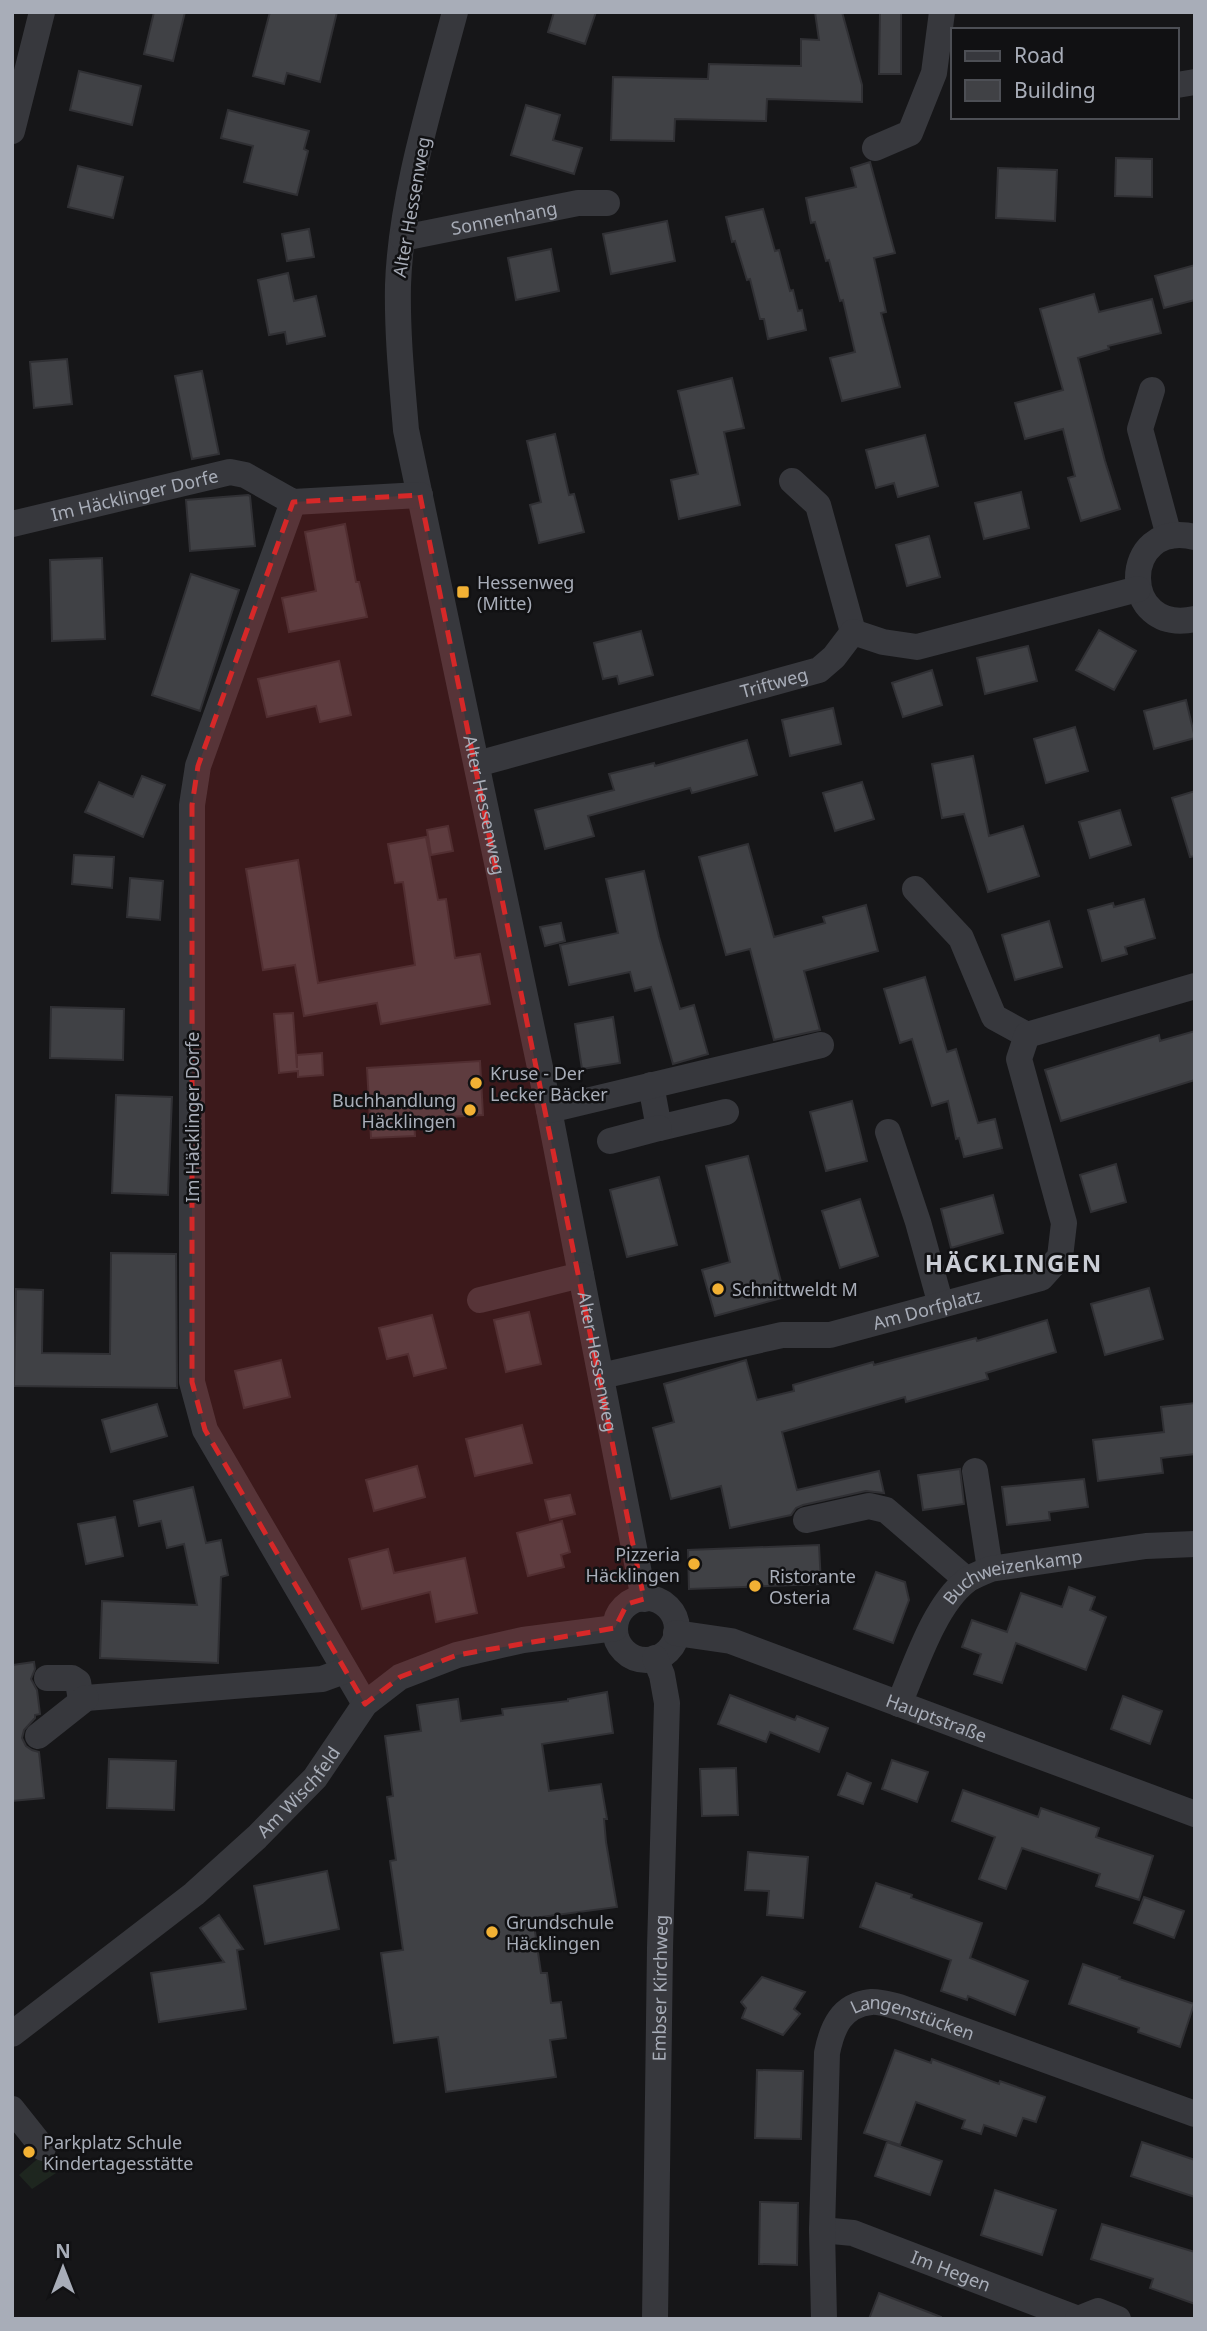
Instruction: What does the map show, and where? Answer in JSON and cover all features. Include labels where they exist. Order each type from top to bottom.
[{"type":"street","points":[[12,131],[42,12]]},
{"type":"street","name":"Alter Hessenweg","points":[[455,12],[416,159],[403,238],[398,283],[398,350],[406,430],[549,1110],[644,1599]]},
{"type":"street","points":[[874,148],[910,133],[934,73],[942,12]]},
{"type":"street","name":"Sonnenhang","points":[[403,238],[578,202],[607,203]]},
{"type":"street","points":[[1153,390],[1140,429],[1182,536],[1157,541],[1146,550],[1139,562],[1138,589],[1143,600],[1161,617],[1172,621],[1195,618]]},
{"type":"street","name":"Im Häcklinger Dorfe","points":[[12,524],[230,472],[245,475],[293,502],[198,766],[192,805],[192,1381],[201,1423],[365,1704]]},
{"type":"street","points":[[792,481],[818,505],[853,632],[883,642],[917,647],[1138,589]]},
{"type":"street","points":[[293,502],[420,495]]},
{"type":"street","name":"Triftweg","points":[[477,764],[820,670],[853,632]]},
{"type":"street","points":[[915,889],[961,938],[994,1017],[1027,1035],[1195,986]]},
{"type":"street","name":"Am Dorfplatz","points":[[601,1376],[782,1335],[830,1335],[1041,1278],[1060,1257],[1064,1223],[1019,1059],[1027,1035]]},
{"type":"street","points":[[549,1110],[821,1045]]},
{"type":"street","points":[[651,1085],[659,1128]]},
{"type":"street","points":[[610,1141],[726,1112]]},
{"type":"street","points":[[888,1132],[918,1222],[941,1305]]},
{"type":"street","points":[[480,1300],[581,1275]]},
{"type":"street","points":[[975,1471],[978,1575]]},
{"type":"street","points":[[806,1520],[869,1506],[886,1510],[978,1575]]},
{"type":"street","name":"Buchweizenkamp","points":[[899,1704],[918,1657],[947,1600],[978,1575],[1146,1546],[1195,1544]]},
{"type":"street","points":[[644,1599],[661,1603],[668,1608],[676,1624],[675,1640],[667,1651],[656,1658],[646,1660],[627,1654],[616,1638],[615,1628],[621,1611],[635,1600],[644,1599]]},
{"type":"street","name":"Am Wischfeld","points":[[12,2034],[194,1894],[257,1837],[315,1778],[365,1704],[400,1676],[457,1656],[523,1640],[615,1628]]},
{"type":"street","name":"Hauptstraße","points":[[676,1633],[730,1641],[1195,1814]]},
{"type":"street","name":"Embser Kirchweg","points":[[655,2319],[660,1939],[667,1703],[656,1658]]},
{"type":"street","points":[[38,1736],[86,1699],[323,1679],[344,1671]]},
{"type":"street","points":[[47,1678],[72,1678],[78,1682],[80,1694],[86,1699]]},
{"type":"street","name":"Langenstücken","points":[[824,2319],[822,2230],[827,2053],[836,2021],[850,2008],[871,2002],[899,2007],[1195,2115]]},
{"type":"street","points":[[12,2109],[44,2148]]},
{"type":"street","name":"Im Hegen","points":[[822,2230],[853,2233],[1078,2319],[1098,2311],[1118,2319]]},
{"type":"highlighted area","points":[[420,495],[644,1599],[627,1604],[615,1628],[457,1655],[400,1677],[365,1704],[205,1430],[192,1382],[192,805],[198,766],[293,502]]},
{"type":"shaded area","points":[[42,2155],[56,2173],[32,2189],[19,2175]]},
{"type":"building","points":[[154,12],[185,12],[173,61],[144,54]]},
{"type":"building","points":[[270,12],[337,12],[320,82],[287,73],[284,84],[253,76]]},
{"type":"building","points":[[554,12],[596,12],[585,44],[548,32]]},
{"type":"building","points":[[815,12],[842,12],[862,85],[862,102],[767,99],[766,121],[675,119],[674,141],[611,140],[613,77],[708,79],[709,64],[801,66],[801,39],[819,40]]},
{"type":"building","points":[[880,12],[901,12],[901,74],[879,74]]},
{"type":"building","points":[[79,71],[141,86],[132,125],[70,110]]},
{"type":"building","points":[[526,105],[560,115],[553,140],[582,148],[574,174],[511,155]]},
{"type":"building","points":[[228,110],[309,131],[304,149],[308,151],[297,195],[244,182],[253,146],[221,138]]},
{"type":"building","points":[[1116,158],[1152,159],[1152,197],[1115,196]]},
{"type":"building","points":[[870,162],[895,253],[874,258],[886,312],[881,313],[900,387],[842,401],[830,358],[855,352],[843,300],[840,301],[815,222],[811,223],[806,198],[856,187],[851,168]]},
{"type":"building","points":[[78,166],[123,177],[113,218],[68,207]]},
{"type":"building","points":[[998,168],[1057,170],[1055,221],[996,218]]},
{"type":"building","points":[[763,209],[775,251],[779,250],[790,291],[793,290],[798,311],[802,310],[806,330],[768,339],[764,319],[760,319],[750,279],[747,280],[735,241],[732,242],[726,217]]},
{"type":"building","points":[[667,221],[675,261],[611,274],[603,234]]},
{"type":"building","points":[[309,229],[314,257],[287,261],[282,234]]},
{"type":"building","points":[[551,249],[559,291],[516,300],[508,258]]},
{"type":"building","points":[[1195,265],[1195,300],[1164,308],[1155,276]]},
{"type":"building","points":[[288,273],[294,301],[316,296],[325,336],[287,344],[285,332],[269,335],[258,280]]},
{"type":"building","points":[[1094,294],[1099,312],[1152,299],[1161,333],[1108,346],[1109,349],[1078,358],[1120,509],[1081,521],[1068,478],[1075,476],[1063,429],[1025,439],[1015,403],[1063,390],[1040,309]]},
{"type":"building","points":[[67,359],[72,404],[34,408],[30,362]]},
{"type":"building","points":[[202,371],[219,454],[192,459],[175,376]]},
{"type":"building","points":[[732,378],[744,428],[724,432],[740,505],[679,519],[671,480],[698,474],[678,391]]},
{"type":"building","points":[[555,434],[569,495],[574,494],[584,532],[539,543],[530,505],[541,502],[527,441]]},
{"type":"building","points":[[925,435],[938,486],[898,497],[894,483],[876,488],[866,450]]},
{"type":"building","points":[[1021,492],[1029,528],[984,539],[975,503]]},
{"type":"building","points":[[248,495],[255,546],[190,551],[186,500]]},
{"type":"building","points":[[345,524],[356,582],[359,582],[367,617],[289,632],[282,598],[316,591],[305,532]]},
{"type":"building","points":[[929,536],[940,577],[907,586],[896,545]]},
{"type":"building","points":[[102,558],[105,639],[52,641],[50,560]]},
{"type":"building","points":[[191,574],[239,590],[200,711],[152,695]]},
{"type":"building","points":[[1099,630],[1136,651],[1114,690],[1076,670]]},
{"type":"building","points":[[641,631],[653,675],[619,684],[617,676],[603,679],[594,643]]},
{"type":"building","points":[[1028,646],[1037,681],[985,694],[977,658]]},
{"type":"building","points":[[339,661],[351,715],[320,722],[316,706],[267,717],[258,679]]},
{"type":"building","points":[[932,670],[942,705],[903,717],[892,683]]},
{"type":"building","points":[[1186,700],[1195,738],[1154,749],[1144,711]]},
{"type":"building","points":[[833,708],[841,744],[790,756],[782,720]]},
{"type":"building","points":[[1075,727],[1088,771],[1046,783],[1034,739]]},
{"type":"building","points":[[747,740],[757,775],[692,793],[690,788],[588,816],[594,836],[545,849],[535,810],[614,790],[609,774],[654,763],[655,766]]},
{"type":"building","points":[[973,756],[989,836],[1023,826],[1039,876],[988,892],[964,814],[942,818],[932,764]]},
{"type":"building","points":[[142,776],[165,785],[143,837],[85,812],[99,782],[133,797]]},
{"type":"building","points":[[862,782],[874,819],[835,831],[823,793]]},
{"type":"building","points":[[1195,791],[1195,856],[1190,857],[1172,798]]},
{"type":"building","points":[[1120,810],[1131,845],[1090,858],[1079,822]]},
{"type":"building","points":[[448,826],[453,851],[431,855],[427,830]]},
{"type":"building","points":[[426,837],[438,900],[446,899],[455,958],[480,954],[490,1004],[381,1024],[377,1003],[304,1016],[295,965],[263,970],[246,869],[298,860],[318,983],[415,965],[403,882],[395,883],[388,844]]},
{"type":"building","points":[[748,844],[774,937],[825,923],[823,917],[866,905],[878,951],[804,971],[820,1030],[774,1040],[750,949],[726,955],[699,857]]},
{"type":"building","points":[[74,855],[114,857],[112,888],[72,884]]},
{"type":"building","points":[[644,871],[659,937],[680,1009],[694,1005],[708,1054],[673,1064],[651,987],[635,991],[630,972],[569,985],[560,945],[618,933],[606,879]]},
{"type":"building","points":[[130,878],[163,881],[160,920],[127,917]]},
{"type":"building","points":[[1144,899],[1155,938],[1125,947],[1127,954],[1102,961],[1088,910]]},
{"type":"building","points":[[1049,921],[1062,967],[1015,980],[1002,935]]},
{"type":"building","points":[[561,923],[565,941],[545,946],[540,927]]},
{"type":"building","points":[[925,977],[947,1052],[956,1049],[978,1123],[995,1119],[1002,1148],[964,1157],[959,1138],[956,1139],[948,1101],[932,1106],[912,1039],[900,1043],[884,989]]},
{"type":"building","points":[[51,1007],[124,1009],[123,1060],[50,1058]]},
{"type":"building","points":[[293,1013],[297,1068],[297,1055],[322,1053],[323,1075],[298,1077],[298,1071],[279,1073],[274,1014]]},
{"type":"building","points":[[613,1017],[620,1063],[582,1069],[575,1024]]},
{"type":"building","points":[[1195,1031],[1195,1080],[1061,1121],[1045,1070],[1159,1035],[1160,1041]]},
{"type":"building","points":[[480,1061],[483,1115],[414,1119],[415,1136],[371,1138],[367,1068]]},
{"type":"building","points":[[116,1095],[172,1097],[168,1195],[112,1193]]},
{"type":"building","points":[[852,1101],[867,1161],[826,1171],[810,1112]]},
{"type":"building","points":[[748,1156],[785,1297],[715,1316],[702,1270],[730,1262],[706,1166]]},
{"type":"building","points":[[1116,1164],[1126,1202],[1091,1212],[1080,1175]]},
{"type":"building","points":[[659,1177],[677,1245],[627,1257],[610,1190]]},
{"type":"building","points":[[993,1195],[1003,1233],[951,1248],[941,1209]]},
{"type":"building","points":[[860,1199],[878,1256],[840,1268],[822,1211]]},
{"type":"building","points":[[111,1253],[176,1254],[177,1388],[14,1386],[16,1289],[43,1290],[42,1353],[110,1354]]},
{"type":"building","points":[[1149,1288],[1163,1339],[1105,1355],[1091,1304]]},
{"type":"building","points":[[529,1312],[541,1364],[506,1372],[494,1320]]},
{"type":"building","points":[[432,1315],[446,1368],[414,1376],[408,1354],[387,1359],[379,1328]]},
{"type":"building","points":[[1047,1320],[1056,1352],[986,1373],[988,1379],[906,1402],[905,1397],[782,1432],[797,1490],[879,1471],[884,1493],[866,1491],[803,1505],[796,1508],[791,1515],[730,1528],[721,1486],[671,1499],[653,1428],[674,1422],[664,1384],[746,1360],[757,1400],[794,1391],[793,1385],[873,1362],[874,1365],[976,1338],[977,1341]]},
{"type":"building","points":[[281,1360],[290,1397],[244,1408],[235,1371]]},
{"type":"building","points":[[1195,1403],[1195,1454],[1161,1458],[1163,1473],[1098,1481],[1093,1440],[1164,1432],[1161,1407]]},
{"type":"building","points":[[157,1404],[167,1436],[111,1452],[102,1420]]},
{"type":"building","points":[[522,1425],[532,1463],[475,1476],[466,1439]]},
{"type":"building","points":[[417,1466],[425,1497],[374,1511],[366,1480]]},
{"type":"building","points":[[960,1469],[964,1504],[923,1510],[918,1475]]},
{"type":"building","points":[[1084,1479],[1088,1507],[1049,1512],[1050,1520],[1007,1525],[1002,1487]]},
{"type":"building","points":[[193,1487],[206,1543],[221,1540],[228,1575],[221,1577],[218,1663],[100,1658],[102,1601],[197,1605],[184,1544],[167,1548],[161,1521],[139,1526],[134,1501]]},
{"type":"building","points":[[570,1495],[575,1514],[550,1520],[545,1500]]},
{"type":"building","points":[[115,1517],[123,1556],[86,1564],[78,1524]]},
{"type":"building","points":[[562,1521],[570,1552],[561,1555],[564,1567],[528,1576],[517,1533]]},
{"type":"building","points":[[819,1545],[821,1584],[689,1589],[688,1550]]},
{"type":"building","points":[[388,1549],[394,1573],[465,1558],[477,1613],[436,1622],[430,1592],[362,1609],[349,1559]]},
{"type":"building","points":[[876,1572],[905,1582],[909,1600],[893,1643],[854,1629]]},
{"type":"building","points":[[1069,1587],[1095,1597],[1090,1610],[1106,1617],[1086,1670],[1016,1643],[1002,1683],[974,1674],[981,1654],[962,1647],[972,1620],[1007,1632],[1021,1593],[1062,1607]]},
{"type":"building","points":[[34,1662],[35,1669],[31,1679],[37,1690],[40,1714],[35,1715],[24,1730],[22,1738],[26,1746],[39,1752],[44,1798],[12,1801],[12,1665]]},
{"type":"building","name":"Grundschule Häcklingen","points":[[607,1692],[613,1733],[542,1744],[549,1791],[601,1784],[607,1819],[604,1819],[606,1842],[617,1907],[533,1918],[541,1973],[547,1973],[551,2003],[561,2002],[566,2038],[550,2040],[556,2077],[446,2092],[438,2037],[394,2043],[381,1953],[403,1950],[390,1861],[396,1860],[387,1797],[393,1796],[385,1736],[421,1731],[417,1705],[458,1699],[461,1721],[503,1715],[502,1709],[568,1701]]},
{"type":"building","points":[[730,1695],[795,1720],[797,1716],[828,1728],[819,1752],[770,1732],[766,1742],[718,1724]]},
{"type":"building","points":[[1123,1696],[1162,1711],[1150,1744],[1111,1729]]},
{"type":"building","points":[[109,1759],[176,1761],[174,1810],[107,1808]]},
{"type":"building","points":[[892,1760],[928,1772],[917,1802],[882,1789]]},
{"type":"building","points":[[736,1768],[738,1815],[702,1816],[700,1769]]},
{"type":"building","points":[[847,1773],[871,1783],[863,1804],[838,1795]]},
{"type":"building","points":[[963,1790],[1038,1817],[1041,1808],[1099,1828],[1096,1837],[1153,1856],[1139,1900],[1096,1886],[1100,1874],[1022,1848],[1006,1889],[979,1879],[995,1837],[952,1821]]},
{"type":"building","points":[[748,1852],[808,1857],[803,1918],[767,1915],[769,1891],[745,1890]]},
{"type":"building","points":[[327,1871],[339,1929],[265,1944],[254,1886]]},
{"type":"building","points":[[876,1883],[982,1923],[970,1958],[1028,1981],[1015,2015],[968,1996],[967,2000],[941,1991],[951,1960],[860,1927]]},
{"type":"building","points":[[1144,1897],[1184,1911],[1174,1938],[1134,1923]]},
{"type":"building","points":[[219,1915],[243,1949],[237,1950],[246,2009],[159,2022],[151,1973],[224,1962],[200,1928]]},
{"type":"building","points":[[1083,1964],[1194,2004],[1180,2047],[1138,2032],[1139,2028],[1069,2004]]},
{"type":"building","points":[[762,1977],[805,1992],[794,2009],[800,2014],[783,2035],[742,2018],[746,2008],[741,2002]]},
{"type":"building","points":[[895,2050],[931,2063],[932,2059],[999,2084],[1000,2081],[1045,2097],[1036,2122],[1023,2118],[1016,2136],[984,2125],[981,2134],[962,2128],[965,2120],[916,2102],[900,2145],[864,2133]]},
{"type":"building","points":[[757,2070],[803,2071],[801,2139],[755,2138]]},
{"type":"building","points":[[887,2142],[942,2161],[930,2195],[875,2176]]},
{"type":"building","points":[[1142,2142],[1195,2160],[1195,2197],[1131,2176]]},
{"type":"building","points":[[995,2190],[1056,2210],[1042,2255],[981,2235]]},
{"type":"building","points":[[760,2202],[798,2203],[797,2265],[759,2264]]},
{"type":"building","points":[[1102,2224],[1195,2252],[1195,2304],[1150,2288],[1153,2279],[1091,2259]]},
{"type":"building","points":[[879,2293],[941,2317],[941,2319],[869,2319]]},
{"type":"place","name":"Hessenweg (Mitte)","points":[[463,592]]},
{"type":"place","name":"Kruse - Der Lecker Bäcker","points":[[476,1083]]},
{"type":"place","name":"Buchhandlung Häcklingen","points":[[470,1110]]},
{"type":"place","name":"Schnittweldt M","points":[[718,1289]]},
{"type":"place","name":"Pizzeria Häcklingen","points":[[694,1564]]},
{"type":"place","name":"Ristorante Osteria","points":[[755,1586]]},
{"type":"place","name":"Grundschule Häcklingen","points":[[492,1932]]},
{"type":"place","name":"Parkplatz Schule Kindertagesstätte","points":[[29,2152]]},
{"type":"district","name":"HÄCKLINGEN","points":[[1014,1262]]}]
